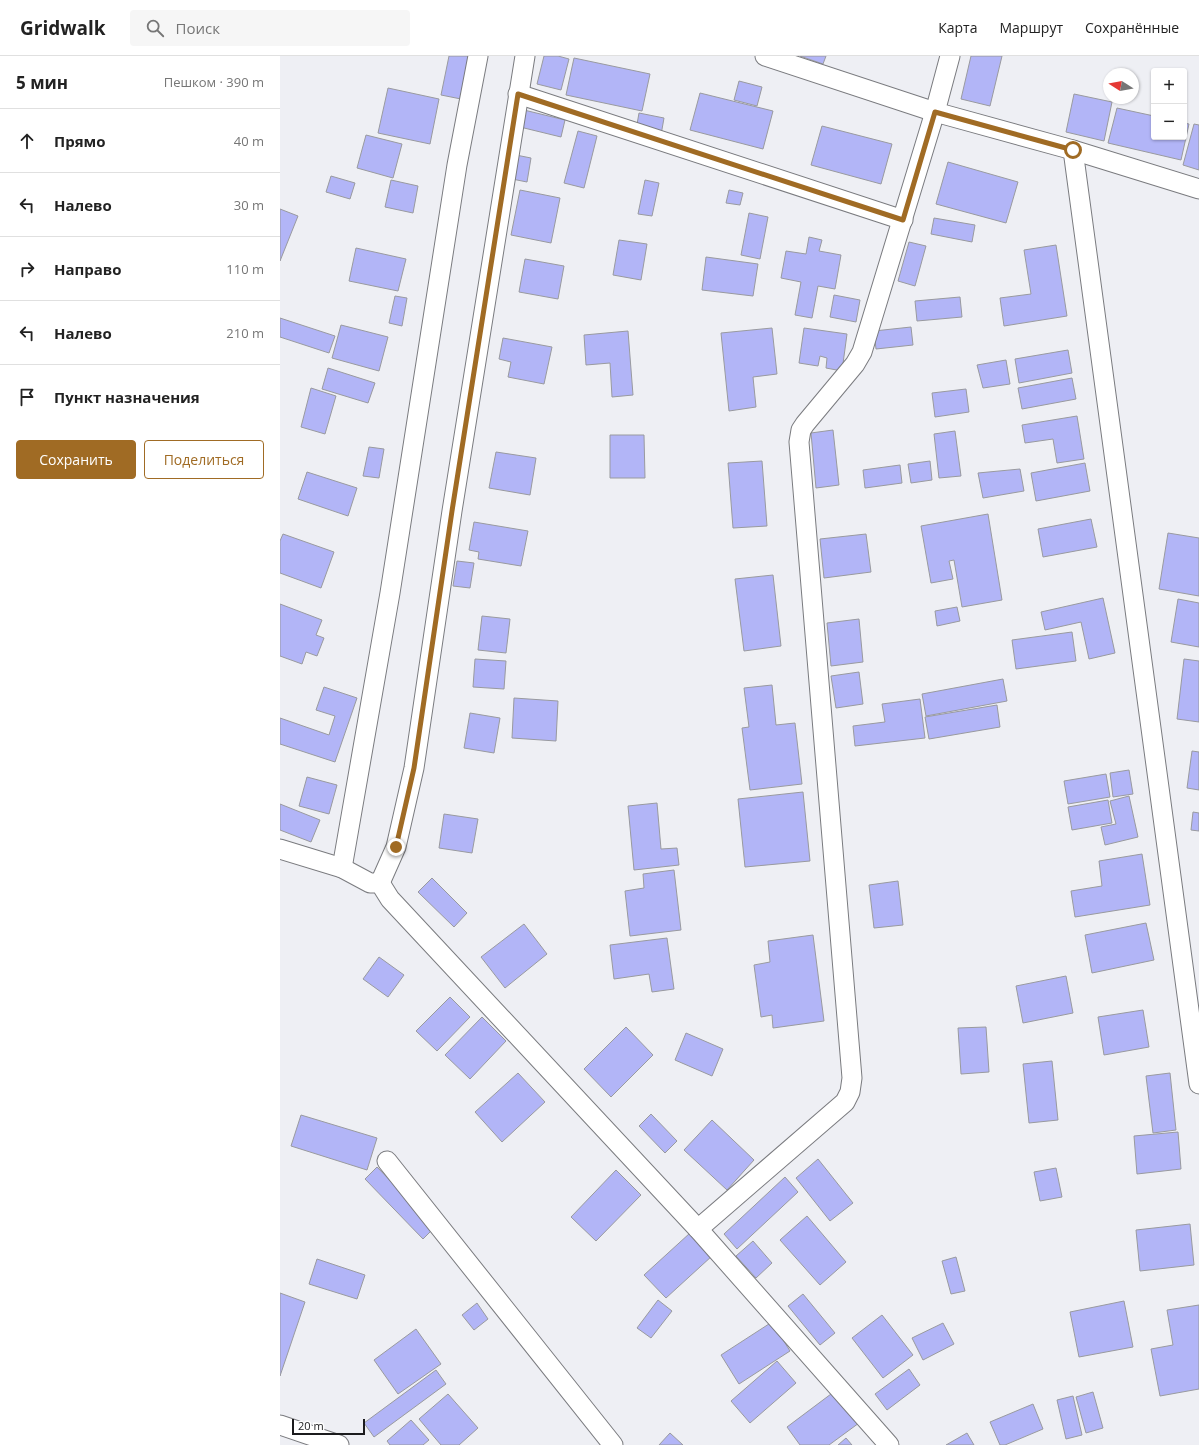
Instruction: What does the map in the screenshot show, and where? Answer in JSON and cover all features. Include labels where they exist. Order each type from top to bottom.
[{"type":"street","points":[[342,868],[391,585],[457,165],[478,56]]},
{"type":"street","points":[[380,883],[396,847],[414,768],[452,511],[524,56]]},
{"type":"street","points":[[765,56],[935,112],[1073,150],[1199,189]]},
{"type":"street","points":[[698,1229],[845,1102],[850,1092],[852,1078],[799,442],[801,430],[805,424],[855,364],[862,352],[903,220],[950,56]]},
{"type":"street","points":[[518,94],[903,220]]},
{"type":"street","points":[[1073,150],[1199,1084]]},
{"type":"street","points":[[280,849],[342,868],[370,883],[380,883]]},
{"type":"street","points":[[380,883],[390,900],[698,1229],[889,1445]]},
{"type":"street","points":[[387,1161],[613,1445]]},
{"type":"street","points":[[280,1425],[339,1445]]},
{"type":"building","points":[[449,56],[470,56],[461,99],[441,95]]},
{"type":"building","points":[[544,56],[558,56],[569,59],[561,90],[537,84]]},
{"type":"building","points":[[800,56],[826,56],[823,64]]},
{"type":"building","points":[[971,56],[1002,56],[990,106],[961,99]]},
{"type":"building","points":[[574,58],[650,74],[642,111],[566,95]]},
{"type":"building","points":[[739,81],[762,87],[757,106],[734,100]]},
{"type":"building","points":[[388,88],[439,99],[430,144],[378,133]]},
{"type":"building","points":[[700,93],[773,111],[763,149],[690,130]]},
{"type":"building","points":[[1074,94],[1103,100],[1103,104],[1112,104],[1104,141],[1066,132]]},
{"type":"building","points":[[1117,108],[1151,115],[1151,140],[1185,140],[1181,160],[1108,143]]},
{"type":"building","points":[[524,110],[565,120],[561,137],[520,127]]},
{"type":"building","points":[[639,113],[664,118],[661,135],[636,130]]},
{"type":"building","points":[[1194,124],[1199,125],[1199,170],[1183,165]]},
{"type":"building","points":[[822,126],[892,144],[881,184],[811,165]]},
{"type":"building","points":[[578,131],[597,136],[584,188],[564,183]]},
{"type":"building","points":[[366,135],[402,144],[393,178],[357,168]]},
{"type":"building","points":[[516,155],[531,158],[527,182],[512,179]]},
{"type":"building","points":[[948,162],[1018,182],[1006,223],[936,204]]},
{"type":"building","points":[[331,176],[355,183],[350,199],[326,192]]},
{"type":"building","points":[[391,180],[418,186],[413,213],[385,207]]},
{"type":"building","points":[[645,180],[659,183],[652,216],[638,214]]},
{"type":"building","points":[[520,190],[560,198],[551,243],[511,235]]},
{"type":"building","points":[[729,190],[743,193],[740,205],[726,203]]},
{"type":"building","points":[[280,209],[298,216],[280,261]]},
{"type":"building","points":[[749,213],[768,217],[760,259],[741,255]]},
{"type":"building","points":[[934,218],[975,225],[972,242],[931,234]]},
{"type":"building","points":[[809,237],[822,240],[819,251],[841,255],[835,289],[818,286],[812,318],[795,315],[801,282],[781,278],[786,251],[806,254]]},
{"type":"building","points":[[619,240],[647,244],[641,280],[613,275]]},
{"type":"building","points":[[909,242],[926,246],[915,286],[898,281]]},
{"type":"building","points":[[1056,245],[1067,316],[1004,326],[1000,298],[1031,294],[1024,250]]},
{"type":"building","points":[[356,248],[406,259],[398,291],[349,281]]},
{"type":"building","points":[[706,257],[758,264],[753,296],[702,290]]},
{"type":"building","points":[[525,259],[564,266],[558,299],[519,292]]},
{"type":"building","points":[[834,295],[860,300],[856,322],[830,317]]},
{"type":"building","points":[[395,296],[407,298],[402,326],[389,323]]},
{"type":"building","points":[[960,297],[962,317],[917,321],[915,301]]},
{"type":"building","points":[[280,318],[335,336],[329,353],[280,337]]},
{"type":"building","points":[[341,325],[388,337],[379,371],[332,358]]},
{"type":"building","points":[[911,327],[913,345],[876,349],[874,331]]},
{"type":"building","points":[[772,328],[777,374],[753,377],[756,407],[729,411],[721,333]]},
{"type":"building","points":[[804,328],[847,334],[842,371],[826,368],[827,358],[820,356],[818,366],[799,363]]},
{"type":"building","points":[[628,331],[633,395],[612,397],[610,363],[586,365],[584,335]]},
{"type":"building","points":[[503,338],[552,347],[544,384],[508,377],[511,362],[499,359]]},
{"type":"building","points":[[1068,350],[1072,373],[1019,383],[1015,359]]},
{"type":"building","points":[[1006,360],[1010,384],[983,388],[977,365]]},
{"type":"building","points":[[328,368],[375,383],[368,403],[322,389]]},
{"type":"building","points":[[1072,378],[1076,399],[1022,409],[1018,388]]},
{"type":"building","points":[[311,388],[336,396],[325,434],[301,427]]},
{"type":"building","points":[[966,389],[969,412],[935,417],[932,393]]},
{"type":"building","points":[[1077,416],[1084,459],[1057,463],[1053,439],[1025,443],[1022,425]]},
{"type":"building","points":[[833,430],[839,485],[816,488],[811,433]]},
{"type":"building","points":[[955,431],[961,476],[939,478],[934,434]]},
{"type":"building","points":[[610,435],[644,435],[645,478],[610,478]]},
{"type":"building","points":[[369,447],[384,449],[379,478],[363,476]]},
{"type":"building","points":[[496,452],[536,458],[530,495],[489,488]]},
{"type":"building","points":[[762,461],[767,526],[733,528],[728,463]]},
{"type":"building","points":[[930,461],[932,480],[911,483],[908,464]]},
{"type":"building","points":[[1085,463],[1090,491],[1036,501],[1031,473]]},
{"type":"building","points":[[900,465],[902,483],[865,488],[863,470]]},
{"type":"building","points":[[1020,469],[1024,491],[983,498],[978,473]]},
{"type":"building","points":[[307,472],[357,488],[348,516],[298,499]]},
{"type":"building","points":[[988,514],[1002,600],[962,607],[954,560],[949,561],[953,579],[931,583],[921,526]]},
{"type":"building","points":[[1091,519],[1097,547],[1043,557],[1038,529]]},
{"type":"building","points":[[474,522],[528,531],[521,566],[478,559],[479,552],[469,550]]},
{"type":"building","points":[[1168,533],[1199,538],[1199,596],[1159,589]]},
{"type":"building","points":[[283,534],[334,552],[321,588],[280,573],[280,541]]},
{"type":"building","points":[[866,534],[871,572],[824,578],[820,539]]},
{"type":"building","points":[[457,561],[474,563],[470,588],[453,586]]},
{"type":"building","points":[[773,575],[781,646],[744,651],[735,579]]},
{"type":"building","points":[[1103,598],[1115,653],[1089,659],[1081,622],[1045,630],[1041,612]]},
{"type":"building","points":[[1178,599],[1199,603],[1199,647],[1171,642]]},
{"type":"building","points":[[280,604],[322,620],[316,635],[324,638],[317,656],[306,652],[302,664],[280,656]]},
{"type":"building","points":[[957,607],[960,621],[937,626],[935,611]]},
{"type":"building","points":[[482,616],[510,619],[506,653],[478,650]]},
{"type":"building","points":[[859,619],[863,662],[831,666],[827,623]]},
{"type":"building","points":[[1072,632],[1076,661],[1016,669],[1012,640]]},
{"type":"building","points":[[475,659],[506,661],[504,689],[473,687]]},
{"type":"building","points":[[1184,659],[1199,661],[1199,722],[1177,719]]},
{"type":"building","points":[[859,672],[863,704],[836,708],[831,676]]},
{"type":"building","points":[[1003,679],[1007,701],[926,716],[922,694]]},
{"type":"building","points":[[772,685],[776,725],[795,723],[802,784],[750,790],[742,728],[749,727],[744,688]]},
{"type":"building","points":[[324,687],[357,698],[335,762],[280,744],[280,718],[329,735],[335,716],[316,710]]},
{"type":"building","points":[[514,698],[558,701],[556,741],[512,738]]},
{"type":"building","points":[[920,699],[925,738],[855,746],[853,726],[885,722],[882,704]]},
{"type":"building","points":[[997,705],[1000,727],[929,739],[925,717]]},
{"type":"building","points":[[470,713],[500,718],[494,753],[464,748]]},
{"type":"building","points":[[1192,751],[1199,752],[1199,790],[1187,788]]},
{"type":"building","points":[[1129,770],[1133,794],[1113,797],[1110,773]]},
{"type":"building","points":[[1106,774],[1110,797],[1068,804],[1064,781]]},
{"type":"building","points":[[307,777],[337,785],[329,814],[299,806]]},
{"type":"building","points":[[803,792],[810,861],[745,867],[738,799]]},
{"type":"building","points":[[1129,796],[1138,837],[1105,845],[1101,827],[1116,824],[1110,801]]},
{"type":"building","points":[[1108,800],[1112,823],[1072,830],[1068,807]]},
{"type":"building","points":[[657,803],[661,849],[677,848],[679,865],[634,870],[628,806]]},
{"type":"building","points":[[280,804],[320,820],[311,842],[280,830]]},
{"type":"building","points":[[1193,812],[1199,813],[1199,831],[1191,830]]},
{"type":"building","points":[[444,814],[478,819],[472,853],[439,848]]},
{"type":"building","points":[[1142,854],[1150,905],[1075,917],[1071,891],[1102,886],[1099,861]]},
{"type":"building","points":[[674,870],[681,930],[630,936],[625,891],[644,888],[643,874]]},
{"type":"building","points":[[432,878],[467,913],[454,927],[418,892]]},
{"type":"building","points":[[898,881],[903,925],[874,928],[869,885]]},
{"type":"building","points":[[1146,923],[1154,960],[1092,973],[1085,935]]},
{"type":"building","points":[[524,924],[547,954],[505,988],[481,957]]},
{"type":"building","points":[[813,935],[824,1021],[773,1028],[772,1015],[761,1017],[754,965],[770,962],[768,941]]},
{"type":"building","points":[[667,938],[674,989],[652,992],[649,974],[614,979],[610,945]]},
{"type":"building","points":[[379,957],[404,975],[388,997],[363,979]]},
{"type":"building","points":[[1066,976],[1073,1013],[1023,1023],[1016,986]]},
{"type":"building","points":[[450,997],[470,1017],[437,1051],[416,1031]]},
{"type":"building","points":[[1143,1010],[1149,1047],[1104,1055],[1098,1017]]},
{"type":"building","points":[[482,1017],[506,1041],[470,1079],[445,1055]]},
{"type":"building","points":[[626,1027],[653,1055],[611,1097],[584,1069]]},
{"type":"building","points":[[986,1027],[989,1072],[961,1074],[958,1028]]},
{"type":"building","points":[[686,1033],[723,1049],[712,1076],[675,1060]]},
{"type":"building","points":[[1052,1061],[1058,1120],[1029,1123],[1023,1064]]},
{"type":"building","points":[[518,1073],[545,1102],[502,1142],[475,1112]]},
{"type":"building","points":[[1170,1073],[1176,1130],[1153,1133],[1146,1076]]},
{"type":"building","points":[[651,1114],[677,1141],[665,1153],[639,1126]]},
{"type":"building","points":[[301,1115],[377,1138],[367,1170],[291,1146]]},
{"type":"building","points":[[712,1120],[754,1160],[727,1190],[684,1150]]},
{"type":"building","points":[[1178,1132],[1181,1169],[1137,1174],[1134,1136]]},
{"type":"building","points":[[818,1159],[853,1203],[830,1221],[796,1178]]},
{"type":"building","points":[[377,1167],[435,1227],[423,1239],[365,1179]]},
{"type":"building","points":[[1056,1168],[1062,1197],[1040,1201],[1034,1172]]},
{"type":"building","points":[[616,1170],[641,1195],[596,1241],[571,1217]]},
{"type":"building","points":[[785,1177],[798,1192],[737,1249],[724,1234]]},
{"type":"building","points":[[807,1216],[846,1262],[820,1285],[780,1240]]},
{"type":"building","points":[[1190,1224],[1194,1265],[1140,1271],[1136,1230]]},
{"type":"building","points":[[690,1233],[712,1256],[666,1298],[644,1275]]},
{"type":"building","points":[[753,1241],[772,1263],[756,1278],[736,1256]]},
{"type":"building","points":[[956,1257],[965,1291],[951,1294],[942,1261]]},
{"type":"building","points":[[317,1259],[365,1275],[357,1299],[309,1284]]},
{"type":"building","points":[[280,1293],[305,1302],[280,1376]]},
{"type":"building","points":[[803,1294],[835,1333],[820,1345],[788,1306]]},
{"type":"building","points":[[658,1300],[672,1311],[651,1338],[637,1328]]},
{"type":"building","points":[[1124,1301],[1133,1347],[1079,1357],[1070,1312]]},
{"type":"building","points":[[477,1303],[488,1319],[474,1330],[462,1315]]},
{"type":"building","points":[[1199,1305],[1199,1389],[1160,1396],[1151,1349],[1173,1345],[1167,1310]]},
{"type":"building","points":[[882,1315],[913,1355],[883,1378],[852,1338]]},
{"type":"building","points":[[772,1322],[790,1351],[739,1384],[721,1355]]},
{"type":"building","points":[[943,1323],[954,1344],[923,1360],[912,1338]]},
{"type":"building","points":[[416,1329],[441,1364],[398,1394],[374,1360]]},
{"type":"building","points":[[777,1361],[796,1383],[750,1423],[731,1401]]},
{"type":"building","points":[[909,1369],[920,1385],[887,1410],[875,1394]]},
{"type":"building","points":[[436,1370],[446,1384],[374,1437],[364,1423]]},
{"type":"building","points":[[835,1391],[859,1423],[829,1445],[800,1445],[787,1427]]},
{"type":"building","points":[[1093,1392],[1103,1428],[1086,1433],[1076,1397]]},
{"type":"building","points":[[448,1394],[478,1428],[459,1445],[441,1445],[419,1419]]},
{"type":"building","points":[[1073,1396],[1082,1435],[1066,1439],[1057,1400]]},
{"type":"building","points":[[1033,1404],[1043,1429],[1005,1445],[1000,1445],[990,1422]]},
{"type":"building","points":[[411,1420],[429,1440],[423,1445],[390,1445],[387,1441]]},
{"type":"building","points":[[670,1433],[683,1445],[659,1445]]},
{"type":"building","points":[[967,1433],[974,1445],[946,1445]]},
{"type":"building","points":[[846,1438],[852,1445],[838,1445]]},
{"type":"route","points":[[396,847],[414,768],[452,511],[518,94],[903,220],[935,112],[1073,150]]}]
